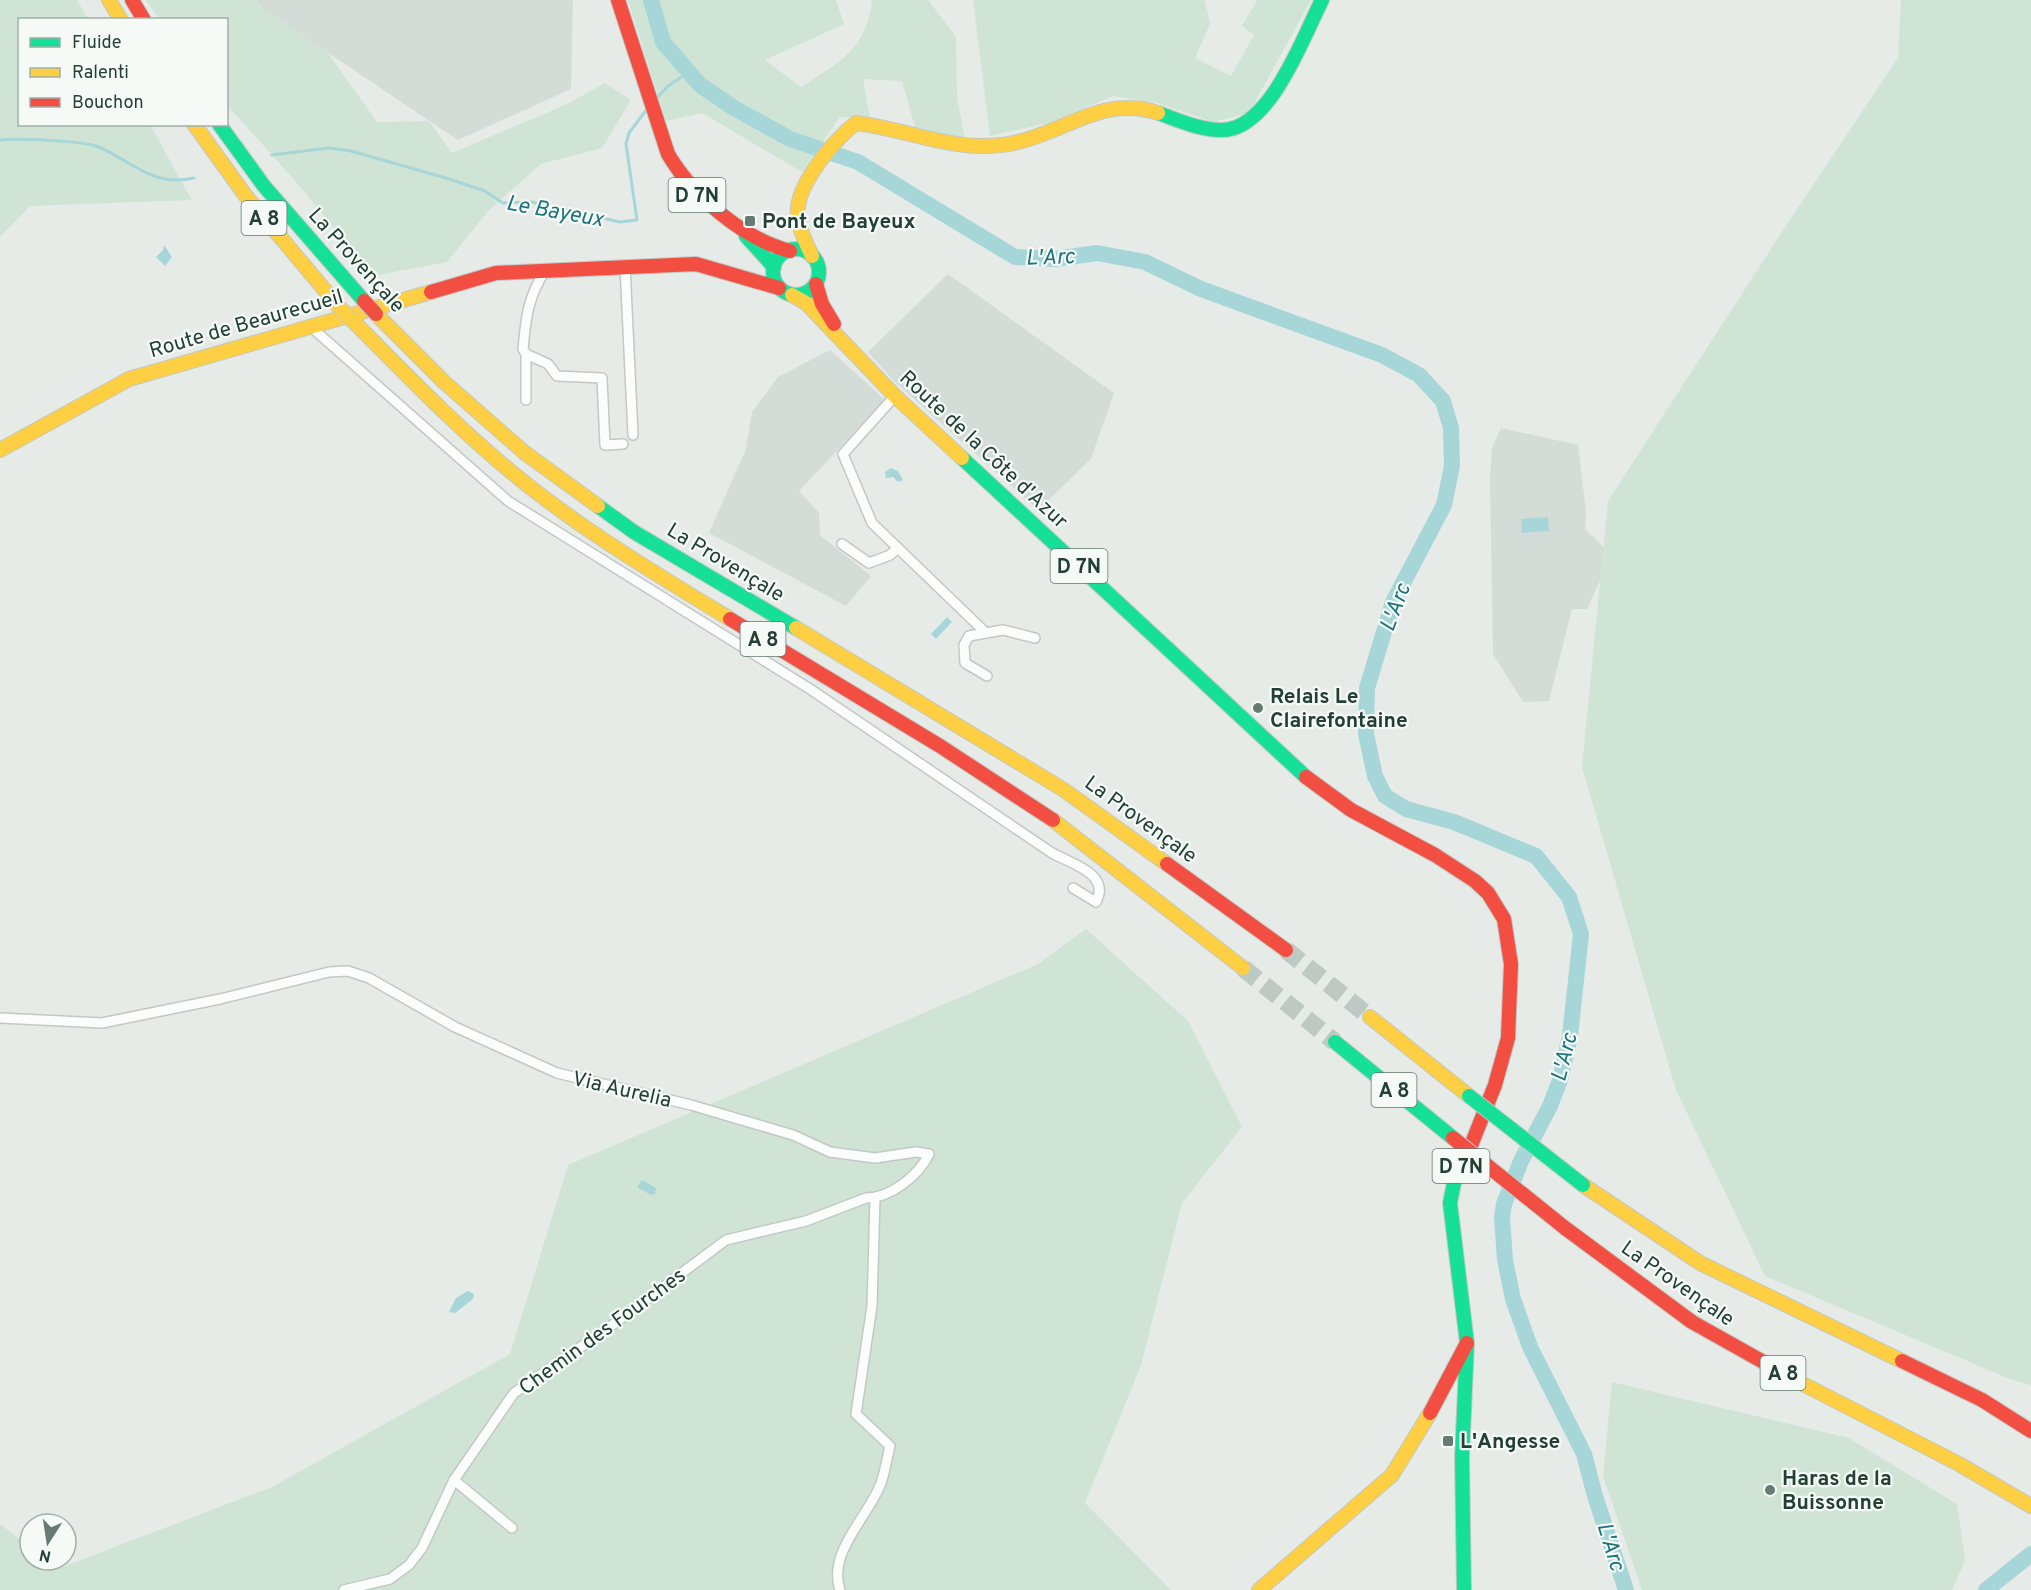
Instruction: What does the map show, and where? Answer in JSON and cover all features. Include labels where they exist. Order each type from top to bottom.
[{"type":"main road","points":[[109,0],[120,18]]},
{"type":"main road","points":[[132,0],[143,18]]},
{"type":"main road","name":"D 7N","points":[[618,0],[668,154],[687,184],[741,228],[771,245],[794,250]]},
{"type":"main road","points":[[802,236],[794,250],[779,258],[774,269],[779,288],[792,295],[806,293],[816,284],[819,271],[802,236],[798,208],[803,190],[841,133],[856,123],[866,123],[944,144],[969,147],[986,147],[1040,136],[1110,106],[1138,107],[1208,128],[1234,129],[1246,124],[1265,105],[1322,0]]},
{"type":"main road","name":"La Provençale","points":[[195,126],[245,195],[339,307],[429,397],[515,475],[626,556],[940,746],[1045,814],[1243,968]]},
{"type":"main road","name":"La Provençale","points":[[220,126],[264,186],[376,314],[444,382],[525,453],[634,532],[956,722],[1065,790],[1286,950]]},
{"type":"main road","name":"D 7N","points":[[741,228],[774,269]]},
{"type":"main road","points":[[794,250],[812,256]]},
{"type":"main road","name":"Route de Beaurecueil","points":[[0,450],[92,396],[129,379],[471,278],[496,273],[546,269],[696,264],[751,278],[779,288]]},
{"type":"main road","name":"Route de Beaurecueil","points":[[751,278],[774,269]]},
{"type":"main road","name":"Route de la Côte d'Azur","points":[[816,284],[822,304],[849,350]]},
{"type":"main road","name":"Route de la Côte d'Azur","points":[[792,295],[806,303],[895,396],[1312,783],[1346,807],[1461,872],[1486,890],[1504,915],[1511,942],[1507,1042],[1500,1068],[1454,1183],[1450,1203],[1467,1342],[1462,1457],[1464,1590]]},
{"type":"main road","name":"La Provençale","points":[[1370,1017],[1583,1185],[1700,1263],[1982,1400],[2031,1431]]},
{"type":"main road","name":"La Provençale","points":[[1335,1042],[1565,1228],[1734,1348],[2031,1506]]},
{"type":"main road","points":[[1259,1590],[1392,1475],[1439,1398],[1467,1342]]},
{"type":"street","points":[[625,266],[633,435]]},
{"type":"street","points":[[526,400],[526,354],[523,349],[527,309],[533,290],[546,269]]},
{"type":"street","points":[[310,326],[508,501],[810,690],[1052,853],[1087,872],[1099,881],[1101,887],[1096,902],[1073,888]]},
{"type":"street","points":[[526,354],[548,364],[557,376],[602,378],[605,444],[623,444]]},
{"type":"street","points":[[895,396],[843,454],[872,523],[986,633]]},
{"type":"street","points":[[842,544],[869,563],[890,555],[898,548]]},
{"type":"street","points":[[987,676],[965,663],[964,645],[969,636],[1003,630],[1035,638]]},
{"type":"street","name":"Via Aurelia","points":[[0,1018],[102,1023],[220,999],[329,972],[348,971],[369,978],[455,1027],[557,1073],[691,1105],[793,1135],[830,1152],[875,1158],[916,1152],[929,1154]]},
{"type":"street","name":"Chemin des Fourches","points":[[344,1590],[390,1579],[410,1565],[422,1548],[454,1480],[514,1394],[608,1329],[726,1240],[806,1221],[867,1198],[875,1198],[901,1185],[922,1167],[929,1154]]},
{"type":"street","points":[[840,1590],[836,1581],[844,1548],[881,1484],[890,1446],[856,1414],[872,1306],[875,1198]]},
{"type":"street","points":[[454,1480],[512,1528]]},
{"type":"shaded area","points":[[255,0],[573,0],[571,89],[458,140],[263,9]]},
{"type":"shaded area","points":[[948,274],[1114,393],[1091,459],[1038,510],[892,379],[868,352]]},
{"type":"shaded area","points":[[830,350],[885,400],[799,491],[819,513],[820,535],[871,576],[846,606],[709,533],[746,449],[752,412],[778,377]]},
{"type":"shaded area","points":[[1501,428],[1578,445],[1586,512],[1585,529],[1612,555],[1587,609],[1572,609],[1549,701],[1523,702],[1493,654],[1490,481],[1492,448]]},
{"type":"green space","points":[[0,0],[77,0],[87,18],[18,18],[18,126],[151,126],[192,200],[30,206],[0,237]]},
{"type":"green space","points":[[146,0],[254,0],[263,9],[327,52],[377,122],[429,121],[452,153],[565,105],[605,83],[631,100],[602,148],[541,164],[489,210],[447,262],[373,276],[297,183],[228,106],[228,18],[158,18]]},
{"type":"green space","points":[[628,0],[836,0],[844,24],[765,60],[801,87],[838,62],[857,43],[869,17],[872,0],[928,0],[956,37],[957,96],[965,141],[916,131],[902,81],[863,79],[870,118],[840,117],[802,172],[702,113],[666,121]]},
{"type":"green space","points":[[973,0],[1205,0],[1210,24],[1195,58],[1231,76],[1254,35],[1242,26],[1257,0],[1311,0],[1249,113],[1213,122],[1157,103],[1113,96],[1049,123],[990,136]]},
{"type":"green space","points":[[1901,0],[2031,0],[2031,1385],[2010,1379],[1765,1276],[1676,1090],[1582,767],[1608,501],[1789,221],[1898,58]]},
{"type":"green space","points":[[1086,929],[1188,1021],[1242,1127],[1182,1203],[1141,1365],[1085,1503],[1171,1590],[0,1590],[0,1524],[18,1538],[18,1572],[78,1572],[78,1561],[272,1487],[510,1354],[568,1165],[1038,964]]},
{"type":"green space","name":"Haras de la Buissonne","points":[[1612,1382],[1849,1438],[1957,1504],[1965,1561],[1952,1590],[1642,1590],[1603,1476]]},
{"type":"water","points":[[164,245],[172,257],[165,266],[156,257],[163,250]]},
{"type":"water","points":[[891,468],[898,471],[903,480],[898,482],[893,477],[886,478],[885,472]]},
{"type":"water","points":[[1548,517],[1549,531],[1522,533],[1521,519]]},
{"type":"water","points":[[947,617],[952,622],[936,639],[931,634]]},
{"type":"water","points":[[642,1180],[656,1188],[655,1194],[651,1195],[637,1187]]},
{"type":"water","points":[[468,1291],[474,1294],[473,1299],[455,1313],[449,1312],[456,1298]]},
{"type":"waterway","name":"L'Arc","points":[[651,0],[663,42],[700,85],[734,108],[790,139],[858,162],[1015,257],[1055,259],[1097,253],[1145,262],[1201,289],[1382,355],[1419,375],[1443,401],[1451,428],[1452,466],[1444,505],[1393,602],[1367,688],[1366,734],[1375,776],[1385,796],[1406,809],[1454,822],[1536,856],[1569,897],[1581,934],[1570,1036],[1560,1080],[1550,1106],[1521,1161],[1504,1204],[1502,1217],[1505,1260],[1513,1299],[1530,1347],[1584,1454],[1595,1496],[1626,1590]]},
{"type":"waterway","name":"Le Bayeux","points":[[655,100],[668,86],[689,72]]},
{"type":"waterway","name":"Le Bayeux","points":[[272,155],[329,148],[351,151],[485,191],[503,203],[532,202],[620,222],[637,220],[626,144],[629,133],[647,109]]},
{"type":"waterway","name":"Le Bayeux","points":[[0,140],[49,140],[89,144],[154,176],[179,180],[194,178]]},
{"type":"waterway","name":"L'Arc","points":[[1986,1590],[2031,1554]]},
{"type":"tunnel","points":[[1286,950],[1370,1017]]},
{"type":"tunnel","points":[[1243,968],[1335,1042]]},
{"type":"traffic: fast","points":[[1158,113],[1213,130],[1239,126],[1255,115],[1283,79],[1322,0]]},
{"type":"traffic: fast","points":[[220,126],[264,186],[364,301]]},
{"type":"traffic: fast","points":[[746,236],[774,267]]},
{"type":"traffic: fast","points":[[796,249],[812,256],[819,272],[812,288],[796,295],[780,288],[773,272],[780,256],[796,249]]},
{"type":"traffic: fast","points":[[962,458],[1306,777]]},
{"type":"traffic: fast","points":[[598,506],[634,532],[796,628]]},
{"type":"traffic: fast","points":[[1335,1042],[1453,1138]]},
{"type":"traffic: fast","points":[[1469,1096],[1583,1185]]},
{"type":"traffic: fast","points":[[1464,1590],[1462,1457],[1467,1343],[1450,1203],[1454,1183],[1470,1148]]},
{"type":"traffic: slow","points":[[109,0],[120,18]]},
{"type":"traffic: slow","points":[[812,256],[798,219],[800,196],[820,161],[838,139],[856,123],[956,144],[977,146],[1018,142],[1103,111],[1121,108],[1158,113]]},
{"type":"traffic: slow","points":[[195,126],[245,195],[339,307]]},
{"type":"traffic: slow","points":[[0,450],[129,379],[431,292]]},
{"type":"traffic: slow","points":[[792,295],[806,303],[895,396],[962,458]]},
{"type":"traffic: slow","points":[[339,307],[353,321]]},
{"type":"traffic: slow","points":[[376,314],[444,382],[525,453],[598,506]]},
{"type":"traffic: slow","points":[[353,321],[452,419],[540,495],[620,551],[730,619]]},
{"type":"traffic: slow","points":[[796,628],[1064,790],[1167,864]]},
{"type":"traffic: slow","points":[[1053,820],[1243,968]]},
{"type":"traffic: slow","points":[[1370,1017],[1469,1096]]},
{"type":"traffic: slow","points":[[1583,1185],[1700,1263],[1902,1361]]},
{"type":"traffic: slow","points":[[1799,1382],[1959,1464],[2031,1506]]},
{"type":"traffic: slow","points":[[1259,1590],[1392,1475],[1430,1413]]},
{"type":"traffic: jam","points":[[132,0],[143,18]]},
{"type":"traffic: jam","points":[[618,0],[668,154],[678,169],[705,200],[737,226],[754,237],[790,251]]},
{"type":"traffic: jam","points":[[431,292],[496,273],[696,264],[779,288]]},
{"type":"traffic: jam","points":[[816,284],[822,304],[834,324]]},
{"type":"traffic: jam","points":[[364,301],[376,314]]},
{"type":"traffic: jam","points":[[730,619],[940,746],[1053,820]]},
{"type":"traffic: jam","points":[[1306,777],[1351,810],[1435,855],[1475,881],[1488,893],[1504,919],[1511,964],[1508,1038],[1495,1085],[1470,1148]]},
{"type":"traffic: jam","points":[[1167,864],[1286,950]]},
{"type":"traffic: jam","points":[[1453,1138],[1565,1228]]},
{"type":"traffic: jam","points":[[1565,1228],[1692,1322],[1799,1382]]},
{"type":"traffic: jam","points":[[1430,1413],[1467,1343]]},
{"type":"traffic: jam","points":[[1902,1361],[1982,1400],[2031,1431]]},
{"type":"place","name":"Pont de Bayeux","points":[[750,221]]},
{"type":"place","name":"Relais Le Clairefontaine","points":[[1258,708]]},
{"type":"place","name":"L'Angesse","points":[[1448,1441]]},
{"type":"place","name":"Haras de la Buissonne","points":[[1770,1490]]}]
